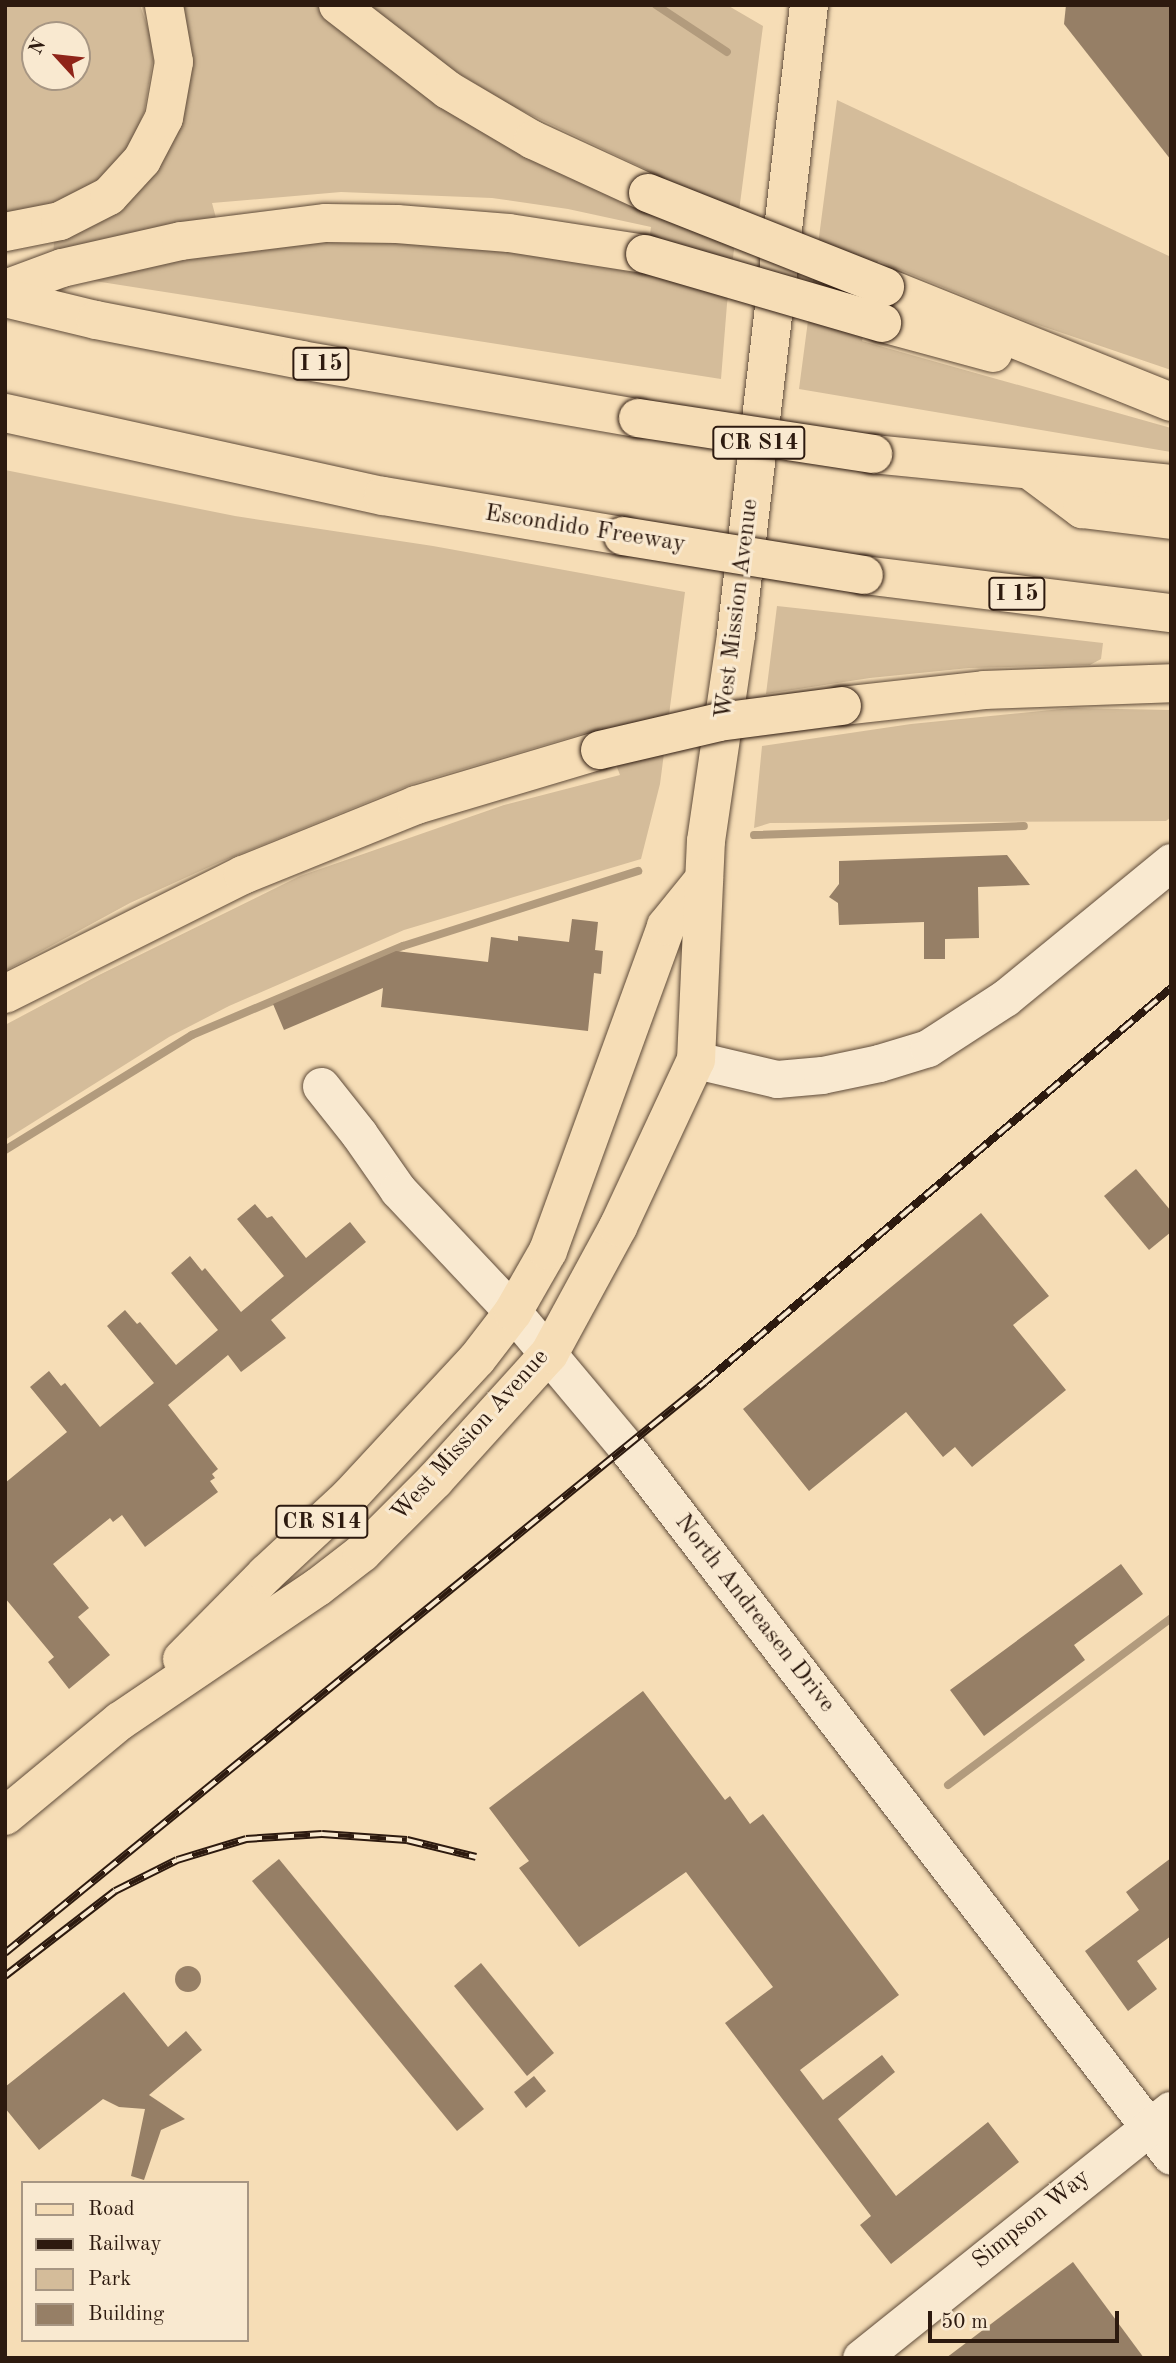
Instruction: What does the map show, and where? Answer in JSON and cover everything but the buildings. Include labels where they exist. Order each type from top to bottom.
[{"type":"main road","points":[[5,232],[60,221],[110,196],[142,160],[164,118],[174,62],[164,5]]},
{"type":"main road","points":[[338,5],[448,90],[533,140],[884,305]]},
{"type":"main road","name":"West Mission Avenue","points":[[5,1816],[120,1721],[318,1587],[362,1553],[436,1480],[548,1354],[618,1227],[696,1060],[706,841],[738,621],[808,5]]},
{"type":"main road","points":[[5,289],[62,268],[181,241],[326,223],[397,224],[509,233],[645,254],[884,305],[1171,402]]},
{"type":"main road","name":"I 15","points":[[5,298],[96,320],[288,358],[638,418],[873,454],[1171,484]]},
{"type":"main road","name":"Escondido Freeway","points":[[5,413],[383,496],[864,575],[1171,613]]},
{"type":"main road","points":[[1031,471],[1082,509],[1171,520]]},
{"type":"main road","points":[[5,994],[243,876],[416,806],[600,750],[719,722],[842,706],[984,690],[1164,682]]},
{"type":"main road","name":"West Mission Avenue","points":[[120,1721],[266,1573],[349,1497],[477,1359],[513,1312],[548,1251],[666,926],[704,879]]},
{"type":"street","points":[[696,1060],[777,1079],[879,1063],[928,1048],[1005,998],[1171,862]]},
{"type":"street","name":"North Andreasen Drive","points":[[321,1086],[398,1190],[513,1312],[626,1447],[1160,2118],[1171,2156]]},
{"type":"street","name":"Simpson Way","points":[[861,2358],[1160,2118]]},
{"type":"green space","points":[[5,5],[140,5],[150,34],[153,60],[144,112],[134,137],[119,161],[96,185],[48,207],[5,213]]},
{"type":"green space","points":[[177,5],[320,5],[654,208],[658,175],[512,106],[445,65],[367,5],[727,5],[763,26],[727,304],[721,379],[69,277],[53,259],[54,241],[142,185]],"holes":[[[341,192],[492,198],[568,209],[651,227],[644,275],[511,247],[340,240],[226,255],[212,203]]]},
{"type":"green space","points":[[837,100],[1171,257],[1171,370],[1024,320],[878,261],[862,341],[1171,428],[1171,452],[799,389]]},
{"type":"green space","points":[[5,470],[235,516],[433,546],[685,592],[660,784],[641,859],[404,930],[229,1006],[169,1037],[5,1140],[5,1025],[99,975],[300,876],[504,805],[620,775],[602,728],[412,784],[220,862],[130,903],[5,971]]},
{"type":"green space","points":[[777,606],[1103,643],[1101,659],[1090,665],[969,668],[870,678],[766,694]]},
{"type":"green space","points":[[1071,708],[1171,710],[1171,817],[1166,821],[770,823],[754,828],[762,746],[911,724]]},
{"type":"waterway","points":[[656,5],[727,52]]},
{"type":"waterway","points":[[754,835],[1024,826]]},
{"type":"waterway","points":[[5,1150],[192,1035],[403,946],[638,871]]},
{"type":"waterway","points":[[948,1785],[1171,1618]]},
{"type":"railway","points":[[5,1953],[705,1382],[1171,988]]},
{"type":"railway","points":[[5,1976],[115,1891],[177,1860],[246,1839],[322,1834],[407,1840],[476,1857]]}]
